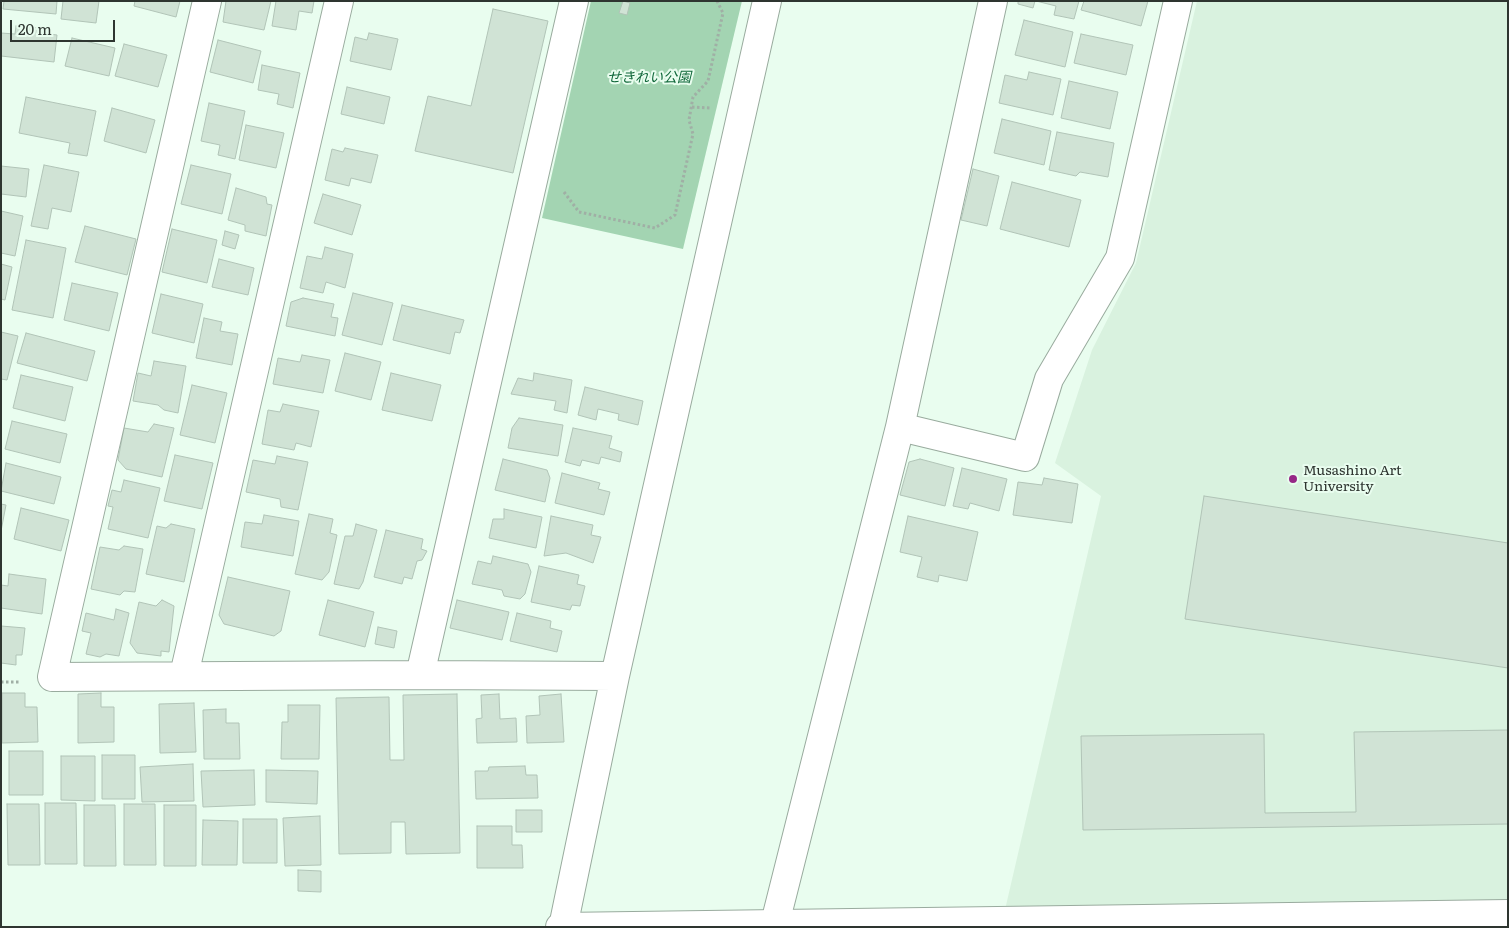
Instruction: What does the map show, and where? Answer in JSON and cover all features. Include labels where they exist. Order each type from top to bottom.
[{"type":"street","points":[[207,1],[52,677],[184,675],[615,676]]},
{"type":"street","points":[[184,675],[339,1]]},
{"type":"street","points":[[420,675],[574,1]]},
{"type":"street","points":[[767,1],[615,676],[561,927],[775,923],[1056,924],[1508,914]]},
{"type":"street","points":[[775,923],[900,427],[993,1]]},
{"type":"street","points":[[900,427],[1025,457],[1049,379],[1120,258],[1178,1]]},
{"type":"path","points":[[560,188],[579,212],[655,228],[675,215],[693,134],[689,120],[693,97],[708,81],[723,13],[717,1]]},
{"type":"shaded area","name":"Musashino Art University","points":[[1197,1],[1508,1],[1508,927],[1001,927],[1101,496],[1055,463],[1092,350],[1136,263]]},
{"type":"green space","name":"せきれい公園","points":[[591,1],[742,1],[683,249],[542,218]]},
{"type":"building","points":[[4,1],[57,1],[56,14],[3,9]]},
{"type":"building","points":[[63,1],[99,1],[96,23],[61,19]]},
{"type":"building","points":[[135,1],[180,1],[176,17],[134,6]]},
{"type":"building","points":[[226,1],[271,1],[264,30],[223,22]]},
{"type":"building","points":[[276,1],[314,1],[312,13],[299,11],[296,30],[272,26]]},
{"type":"building","points":[[623,1],[630,3],[627,15],[619,13]]},
{"type":"building","points":[[1018,1],[1035,1],[1033,8],[1018,4]]},
{"type":"building","points":[[1036,1],[1079,1],[1074,19],[1054,15],[1056,6]]},
{"type":"building","points":[[1084,1],[1148,1],[1141,26],[1081,10]]},
{"type":"building","points":[[493,9],[548,21],[513,173],[415,151],[428,96],[471,106]]},
{"type":"building","points":[[1024,20],[1073,32],[1065,67],[1015,55]]},
{"type":"building","points":[[16,26],[41,28],[43,33],[57,35],[54,62],[1,56],[1,33],[15,34]]},
{"type":"building","points":[[369,33],[398,39],[391,70],[350,61],[355,37],[367,40]]},
{"type":"building","points":[[1081,34],[1133,45],[1126,75],[1074,63]]},
{"type":"building","points":[[72,38],[115,48],[109,76],[65,66]]},
{"type":"building","points":[[218,40],[261,51],[253,83],[210,72]]},
{"type":"building","points":[[124,44],[167,55],[158,87],[115,76]]},
{"type":"building","points":[[262,65],[300,73],[293,108],[277,104],[279,94],[258,90]]},
{"type":"building","points":[[1029,72],[1061,79],[1053,115],[999,103],[1005,75],[1027,80]]},
{"type":"building","points":[[1069,81],[1118,92],[1110,129],[1061,118]]},
{"type":"building","points":[[347,87],[390,97],[384,124],[341,114]]},
{"type":"building","points":[[26,97],[96,111],[87,156],[68,153],[70,143],[19,133]]},
{"type":"building","points":[[209,103],[245,111],[235,159],[218,155],[220,145],[201,141]]},
{"type":"building","points":[[112,108],[155,120],[146,153],[104,141]]},
{"type":"building","points":[[1002,119],[1051,131],[1044,165],[994,153]]},
{"type":"building","points":[[246,125],[284,133],[276,168],[239,160]]},
{"type":"building","points":[[1057,132],[1114,143],[1108,177],[1080,172],[1076,176],[1049,170]]},
{"type":"building","points":[[345,148],[378,155],[371,183],[351,178],[349,186],[325,180],[332,149],[343,152]]},
{"type":"building","points":[[44,165],[79,172],[71,212],[52,208],[48,229],[31,226]]},
{"type":"building","points":[[191,165],[231,174],[222,214],[181,204]]},
{"type":"building","points":[[1,166],[29,169],[26,197],[1,194]]},
{"type":"building","points":[[973,169],[999,176],[987,226],[961,220]]},
{"type":"building","points":[[1012,182],[1081,200],[1069,247],[1000,229]]},
{"type":"building","points":[[236,188],[266,197],[267,204],[272,205],[266,236],[245,231],[245,225],[228,220]]},
{"type":"building","points":[[323,194],[361,205],[352,235],[314,223]]},
{"type":"building","points":[[1,211],[23,216],[15,256],[1,253]]},
{"type":"building","points":[[85,226],[136,239],[127,275],[75,262]]},
{"type":"building","points":[[172,229],[217,240],[207,283],[162,272]]},
{"type":"building","points":[[225,231],[239,235],[235,249],[222,245]]},
{"type":"building","points":[[26,240],[66,248],[53,318],[12,310]]},
{"type":"building","points":[[325,247],[353,254],[345,288],[326,282],[323,293],[300,288],[307,256],[322,259]]},
{"type":"building","points":[[219,259],[254,268],[248,295],[212,287]]},
{"type":"building","points":[[1,264],[12,267],[5,300],[1,299]]},
{"type":"building","points":[[72,283],[118,293],[109,331],[64,320]]},
{"type":"building","points":[[353,293],[393,303],[382,345],[342,335]]},
{"type":"building","points":[[161,294],[203,304],[194,343],[152,333]]},
{"type":"building","points":[[303,298],[334,304],[331,317],[338,318],[335,336],[286,326],[291,302]]},
{"type":"building","points":[[402,305],[464,320],[460,333],[455,332],[450,354],[393,340]]},
{"type":"building","points":[[204,318],[222,322],[220,331],[238,334],[232,365],[196,358]]},
{"type":"building","points":[[1,332],[18,336],[7,380],[1,379]]},
{"type":"building","points":[[26,333],[95,351],[87,381],[17,363]]},
{"type":"building","points":[[345,353],[381,362],[371,400],[335,391]]},
{"type":"building","points":[[302,355],[330,360],[323,393],[273,384],[278,358],[300,362]]},
{"type":"building","points":[[154,361],[186,366],[178,413],[164,410],[158,405],[133,401],[138,373],[151,376]]},
{"type":"building","points":[[391,373],[441,385],[432,421],[382,410]]},
{"type":"building","points":[[534,373],[572,380],[567,413],[554,410],[556,401],[511,394],[518,378],[533,381]]},
{"type":"building","points":[[21,375],[73,387],[65,421],[13,408]]},
{"type":"building","points":[[192,385],[227,393],[215,443],[180,435]]},
{"type":"building","points":[[585,387],[643,401],[638,425],[618,420],[619,414],[598,409],[596,420],[578,415]]},
{"type":"building","points":[[283,404],[319,411],[311,447],[296,443],[294,450],[262,444],[268,410],[280,412]]},
{"type":"building","points":[[519,418],[563,425],[558,456],[508,448],[512,428]]},
{"type":"building","points":[[12,421],[67,434],[60,463],[5,449]]},
{"type":"building","points":[[154,424],[174,428],[162,477],[126,469],[118,460],[124,428],[148,432]]},
{"type":"building","points":[[573,428],[612,436],[609,448],[622,452],[620,462],[601,457],[599,464],[582,460],[580,466],[565,462]]},
{"type":"building","points":[[175,455],[213,463],[202,509],[164,501]]},
{"type":"building","points":[[277,456],[308,462],[298,510],[281,507],[280,499],[246,492],[253,460],[275,464]]},
{"type":"building","points":[[503,459],[547,470],[550,478],[545,502],[495,490]]},
{"type":"building","points":[[920,459],[954,468],[945,506],[900,495],[909,462]]},
{"type":"building","points":[[6,463],[61,477],[54,504],[1,491]]},
{"type":"building","points":[[962,468],[1007,479],[999,511],[970,503],[968,509],[953,506]]},
{"type":"building","points":[[562,473],[600,483],[598,489],[610,492],[604,515],[555,503]]},
{"type":"building","points":[[1044,478],[1078,484],[1072,523],[1013,515],[1018,482],[1042,485]]},
{"type":"building","points":[[124,480],[160,488],[148,538],[108,529],[113,507],[108,506],[112,490],[121,492]]},
{"type":"building","points":[[1204,496],[1508,543],[1508,668],[1185,619]]},
{"type":"building","points":[[1,504],[6,505],[1,531]]},
{"type":"building","points":[[21,508],[69,520],[61,551],[14,539]]},
{"type":"building","points":[[504,509],[542,517],[536,548],[489,538],[493,519],[504,519]]},
{"type":"building","points":[[309,514],[333,519],[330,533],[337,535],[329,572],[322,580],[295,574]]},
{"type":"building","points":[[264,515],[299,521],[293,556],[241,547],[245,522],[262,524]]},
{"type":"building","points":[[551,516],[593,525],[591,535],[601,537],[593,563],[566,553],[544,556]]},
{"type":"building","points":[[908,516],[978,532],[967,581],[939,575],[938,582],[917,577],[922,557],[900,552]]},
{"type":"building","points":[[171,524],[195,529],[184,582],[146,574],[157,526],[166,528]]},
{"type":"building","points":[[356,524],[377,530],[363,582],[359,589],[334,584],[345,536],[353,536]]},
{"type":"building","points":[[386,530],[423,539],[421,549],[427,551],[422,560],[417,561],[412,579],[404,577],[402,584],[374,577]]},
{"type":"building","points":[[124,546],[143,549],[135,592],[124,591],[120,595],[91,589],[100,547],[119,550]]},
{"type":"building","points":[[493,556],[528,564],[531,572],[525,594],[520,599],[504,596],[502,590],[472,584],[478,561],[491,564]]},
{"type":"building","points":[[539,566],[579,575],[577,584],[585,586],[580,606],[572,605],[570,610],[531,602]]},
{"type":"building","points":[[9,574],[46,579],[42,614],[1,608],[1,585],[8,586]]},
{"type":"building","points":[[228,577],[290,591],[281,631],[274,636],[224,624],[219,615]]},
{"type":"building","points":[[162,600],[174,606],[169,652],[161,651],[161,656],[137,653],[130,643],[139,602],[156,606]]},
{"type":"building","points":[[328,600],[374,612],[365,647],[319,635]]},
{"type":"building","points":[[457,600],[509,612],[502,640],[450,628]]},
{"type":"building","points":[[116,609],[129,613],[119,656],[106,654],[100,657],[86,654],[91,633],[82,631],[86,613],[114,620]]},
{"type":"building","points":[[517,613],[551,621],[550,628],[562,631],[557,652],[510,641]]},
{"type":"building","points":[[1,626],[25,628],[22,655],[16,655],[16,665],[1,663]]},
{"type":"building","points":[[378,627],[397,631],[394,648],[375,644]]},
{"type":"building","points":[[2,693],[25,693],[25,707],[37,707],[38,742],[2,743]]},
{"type":"building","points":[[101,693],[101,707],[114,707],[114,742],[78,743],[78,694]]},
{"type":"building","points":[[457,694],[460,853],[406,854],[405,822],[391,822],[391,853],[339,854],[336,698],[389,697],[390,760],[404,760],[403,695]]},
{"type":"building","points":[[499,694],[500,719],[516,718],[517,742],[477,743],[476,719],[482,718],[481,695]]},
{"type":"building","points":[[561,694],[564,742],[527,743],[526,716],[540,715],[539,696]]},
{"type":"building","points":[[194,703],[196,752],[160,753],[159,704]]},
{"type":"building","points":[[288,705],[320,705],[319,759],[281,759],[282,722],[288,722]]},
{"type":"building","points":[[226,709],[226,723],[239,723],[240,759],[204,759],[203,710]]},
{"type":"building","points":[[1508,730],[1508,824],[1083,830],[1081,736],[1264,734],[1265,813],[1356,812],[1354,732]]},
{"type":"building","points":[[9,751],[43,751],[43,795],[9,795]]},
{"type":"building","points":[[102,755],[135,755],[135,799],[102,799]]},
{"type":"building","points":[[61,756],[95,756],[95,801],[61,800]]},
{"type":"building","points":[[193,764],[194,801],[142,802],[140,767]]},
{"type":"building","points":[[525,766],[526,775],[537,775],[538,798],[476,799],[475,771],[488,771],[489,767]]},
{"type":"building","points":[[254,770],[255,805],[203,807],[201,771]]},
{"type":"building","points":[[266,770],[318,771],[317,804],[266,802]]},
{"type":"building","points":[[45,803],[76,803],[77,864],[45,864]]},
{"type":"building","points":[[7,804],[39,804],[40,865],[8,865]]},
{"type":"building","points":[[124,804],[155,804],[156,865],[124,865]]},
{"type":"building","points":[[84,805],[115,805],[116,866],[84,866]]},
{"type":"building","points":[[164,805],[196,805],[196,866],[164,866]]},
{"type":"building","points":[[516,810],[542,810],[542,832],[516,832]]},
{"type":"building","points":[[320,816],[321,865],[285,866],[283,818]]},
{"type":"building","points":[[243,819],[277,819],[277,863],[243,863]]},
{"type":"building","points":[[203,820],[238,821],[237,865],[202,865]]},
{"type":"building","points":[[477,826],[512,826],[512,845],[522,845],[523,868],[477,868]]},
{"type":"building","points":[[298,870],[321,871],[321,892],[298,891]]},
{"type":"place","name":"Musashino Art University","points":[[1293,479]]}]
